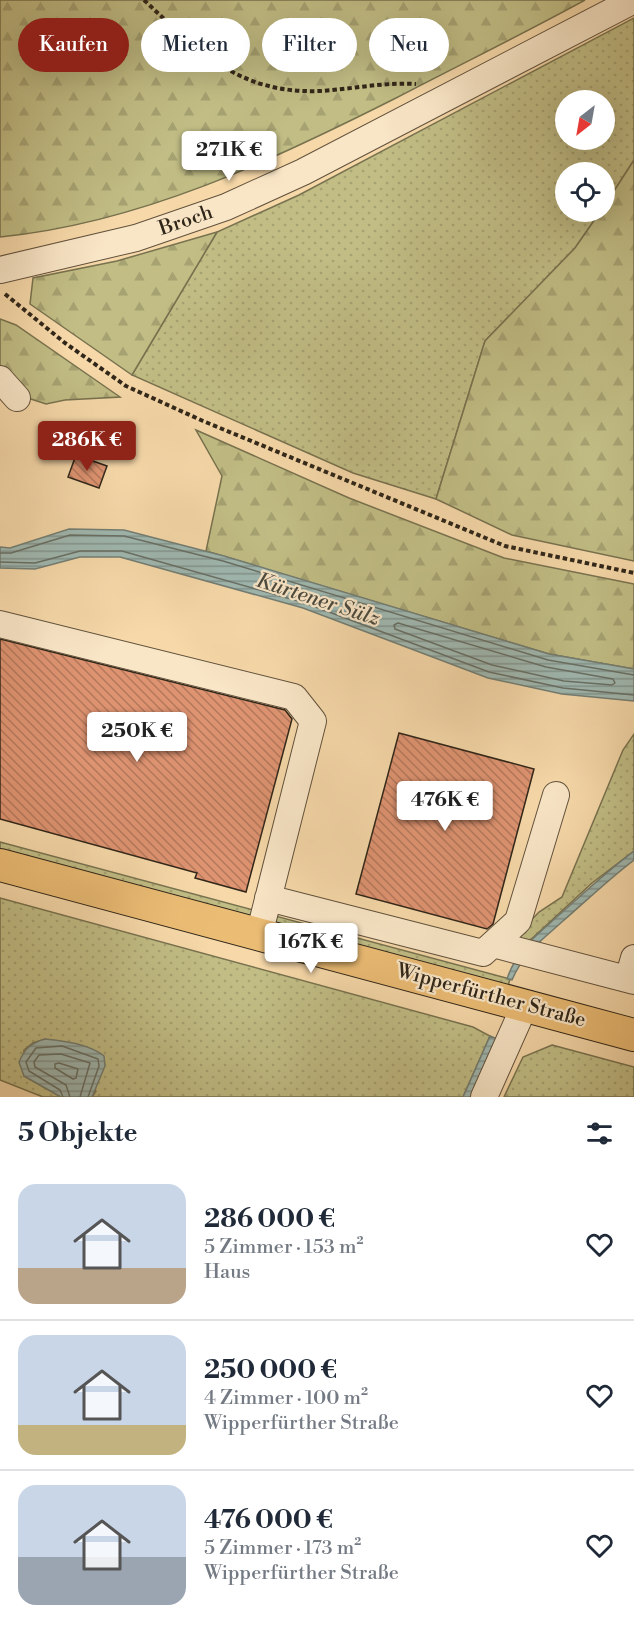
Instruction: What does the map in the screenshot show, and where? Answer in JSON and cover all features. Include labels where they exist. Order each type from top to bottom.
[{"type":"main road","name":"Wipperfürther Straße","points":[[0,865],[634,1035]]},
{"type":"street","name":"Broch","points":[[0,270],[136,238],[226,207],[303,172],[457,94],[634,0]]},
{"type":"street","points":[[0,379],[17,398]]},
{"type":"street","points":[[0,624],[294,697],[313,722],[259,935]]},
{"type":"street","points":[[268,898],[483,953],[500,946],[518,921],[556,795]]},
{"type":"street","points":[[500,946],[540,956],[632,972]]},
{"type":"street","points":[[484,1097],[525,1005]]},
{"type":"path","points":[[144,0],[214,62],[251,82],[287,90],[317,91],[395,83],[434,86],[457,94]]},
{"type":"path","points":[[0,289],[65,343],[126,386],[193,417],[505,546],[634,573]]},
{"type":"green space","points":[[0,0],[585,0],[449,70],[449,18],[369,18],[369,72],[446,72],[301,144],[204,186],[104,218],[52,230],[0,237]]},
{"type":"green space","points":[[634,18],[634,160],[615,189],[615,162],[555,162],[555,222],[593,222],[575,248],[485,341],[436,499],[353,473],[132,375],[217,232],[299,195]]},
{"type":"green space","points":[[634,160],[634,561],[512,535],[436,499],[485,341],[575,248],[593,222],[615,222],[615,189]]},
{"type":"green space","points":[[217,232],[132,375],[30,304],[33,278],[117,261]]},
{"type":"green space","points":[[0,319],[16,325],[120,397],[65,400],[46,404],[31,399],[19,384],[0,370]]},
{"type":"green space","points":[[196,430],[349,498],[504,558],[634,584],[634,669],[549,654],[206,551],[222,476]]},
{"type":"green space","points":[[634,734],[634,851],[592,883],[526,944],[512,940],[539,912],[562,897],[623,750]]},
{"type":"green space","points":[[0,842],[510,979],[507,989],[0,852]]},
{"type":"green space","points":[[0,898],[473,1027],[490,1036],[463,1097],[92,1097],[96,1091],[45,1039],[33,1043],[24,1050],[24,1076],[61,1097],[43,1097],[0,1080]]},
{"type":"green space","points":[[552,1045],[634,1067],[634,1097],[504,1097],[523,1057]]},
{"type":"water","name":"Kürtener Sülz","points":[[69,529],[124,530],[224,556],[549,654],[634,669],[634,701],[562,694],[488,678],[303,608],[120,557],[80,557],[35,569],[0,568],[0,547],[10,548]]},
{"type":"water","points":[[634,851],[634,860],[527,954],[512,980],[507,979],[516,959],[536,936]]},
{"type":"water","points":[[490,1036],[497,1039],[471,1097],[463,1097]]},
{"type":"water","points":[[45,1039],[84,1046],[104,1056],[105,1066],[92,1097],[61,1097],[24,1076],[19,1062],[21,1057],[29,1047]]},
{"type":"building","points":[[76,455],[107,466],[99,488],[68,477]]},
{"type":"building","points":[[0,639],[285,710],[292,719],[246,892],[195,878],[197,873],[0,819]]},
{"type":"building","points":[[399,733],[534,769],[493,924],[487,929],[356,894]]}]
